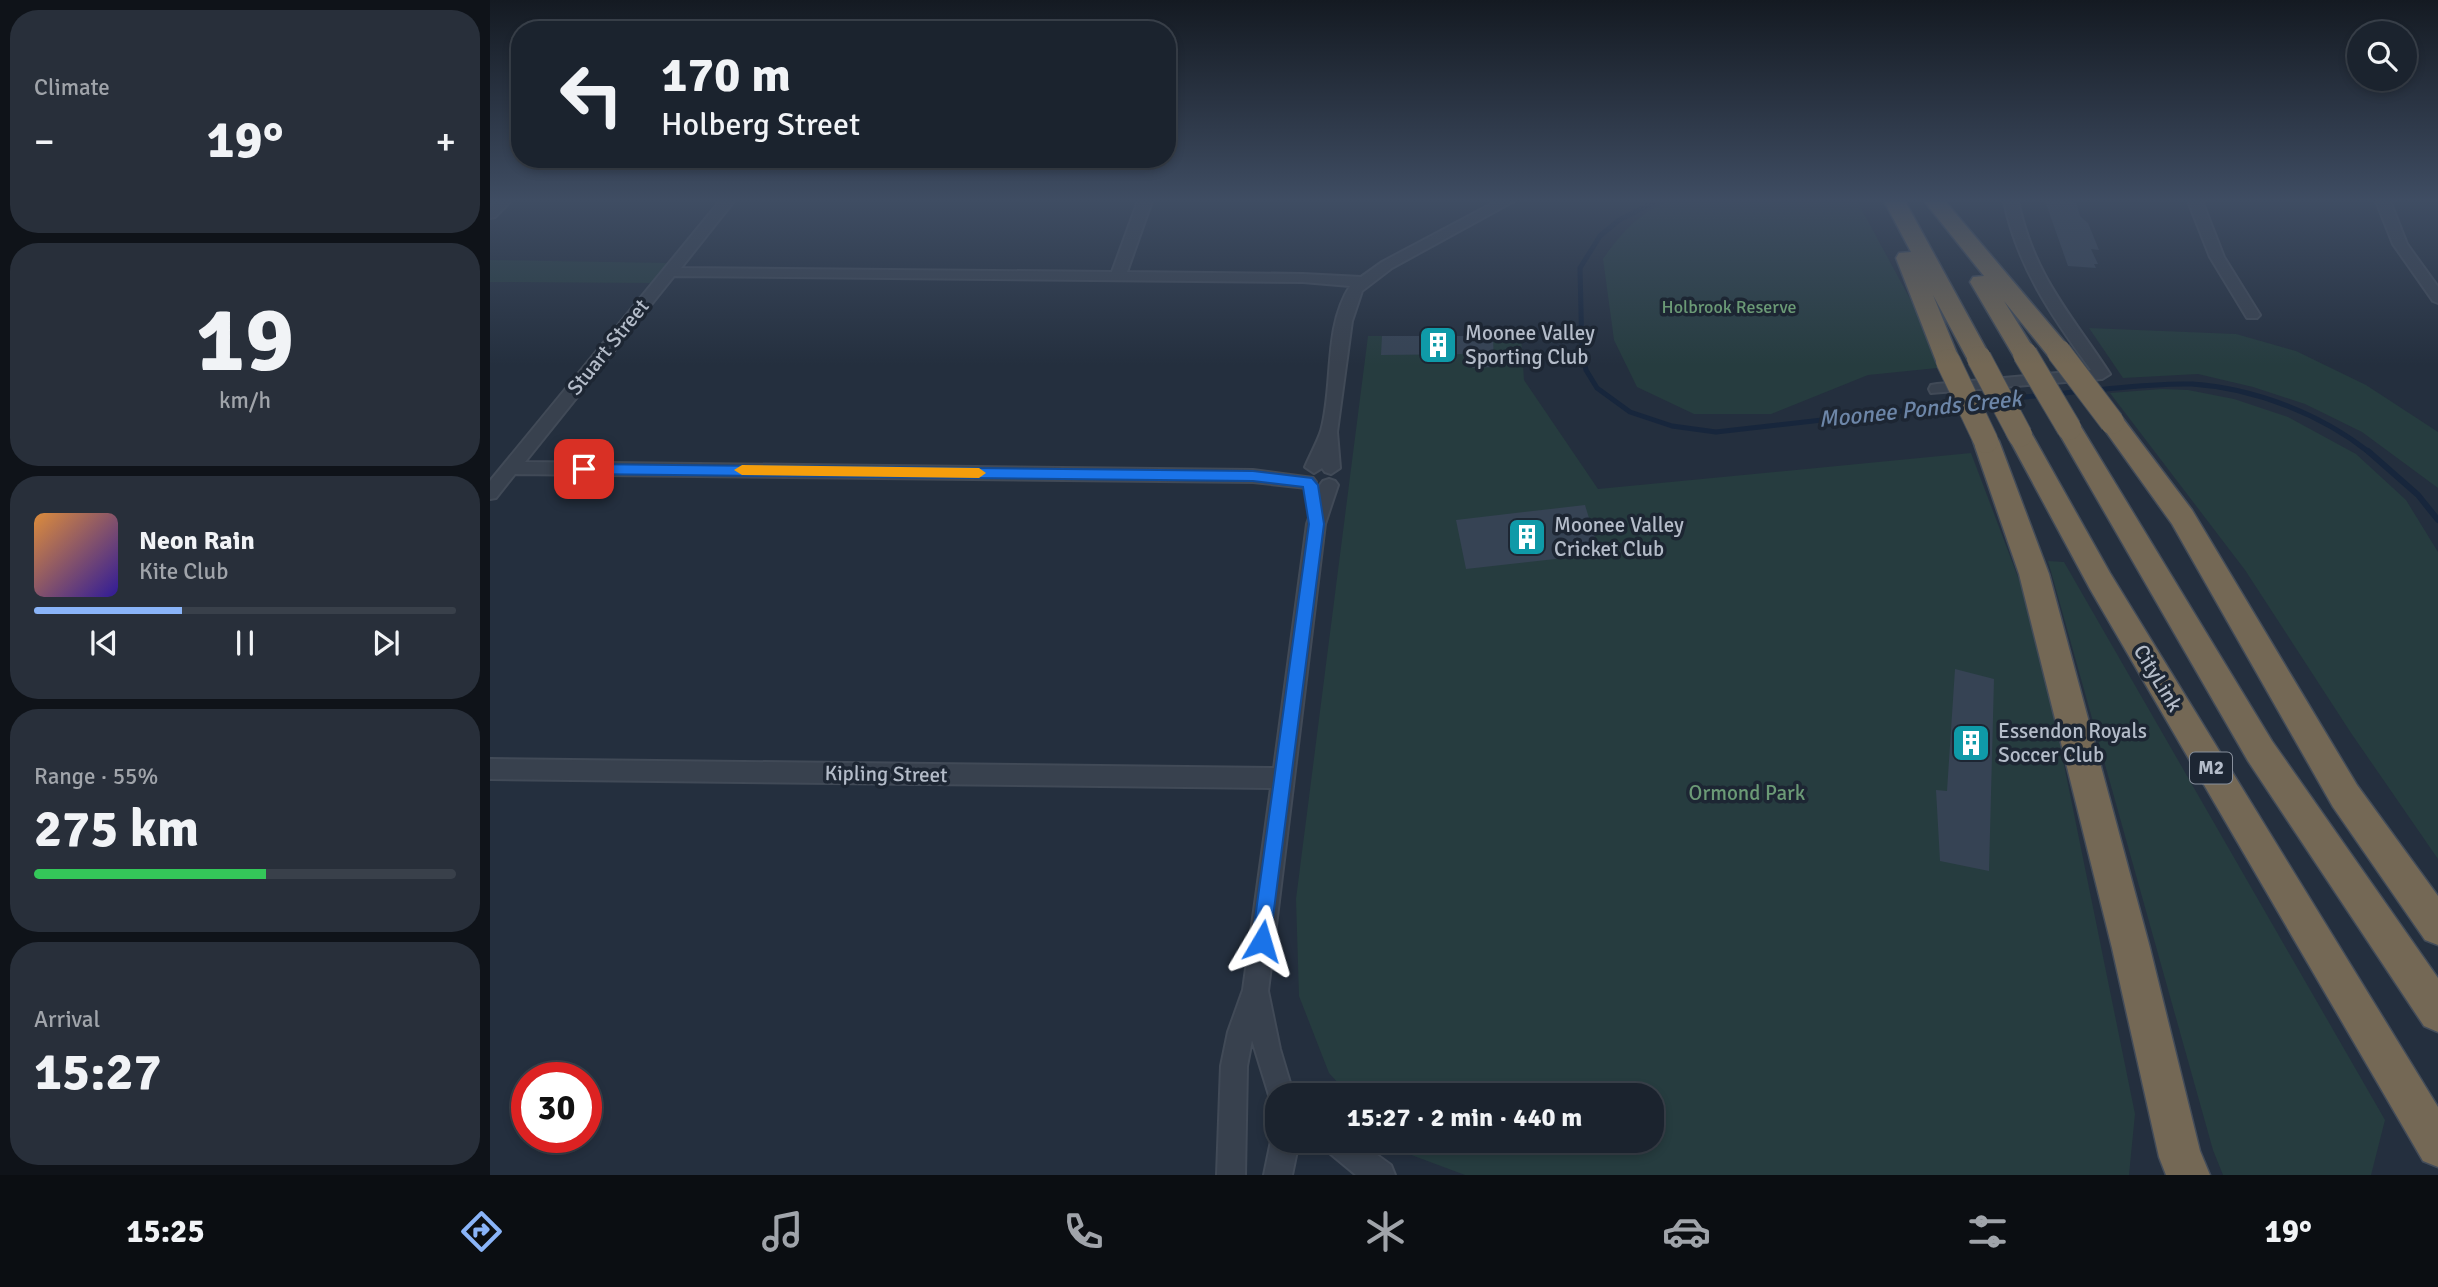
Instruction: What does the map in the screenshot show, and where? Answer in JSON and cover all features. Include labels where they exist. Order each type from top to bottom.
[{"type":"highway","points":[[1906,256],[1948,362],[1986,441],[2034,574],[2131,948],[2182,1169]]},
{"type":"highway","name":"CityLink","points":[[1924,256],[2100,581],[2438,1146]]},
{"type":"highway","name":"M2","points":[[1966,256],[2260,751],[2434,1006]]},
{"type":"highway","points":[[1979,256],[2059,352],[2182,517],[2345,796],[2438,927]]},
{"type":"street","name":"Stuart Street","points":[[490,493],[681,256]]},
{"type":"street","points":[[1118,276],[1125,256]]},
{"type":"street","points":[[1231,1175],[1234,1066],[1241,1032],[1255,990],[1316,524],[1317,476],[1329,432],[1346,309],[1350,298],[1362,282],[1404,256]]},
{"type":"street","points":[[1937,389],[2102,374],[2039,285],[2026,256]]},
{"type":"street","points":[[2217,256],[2252,316]]},
{"type":"street","points":[[2408,256],[2438,298]]},
{"type":"street","points":[[668,272],[1303,278],[1362,282]]},
{"type":"street","points":[[510,468],[1317,476]]},
{"type":"street","name":"Kipling Street","points":[[490,769],[1283,778]]},
{"type":"street","points":[[1255,990],[1267,1049],[1278,1083]]},
{"type":"street","points":[[1274,1066],[1286,1083]]},
{"type":"street","points":[[1278,1175],[1283,1153]]},
{"type":"street","points":[[1351,1153],[1381,1175]]},
{"type":"green space","name":"Holbrook Reserve","points":[[1605,256],[1887,256],[1947,367],[1868,375],[1771,414],[1694,414],[1637,387],[1614,340],[1603,259]]},
{"type":"green space","points":[[490,260],[668,263],[651,283],[490,282]]},
{"type":"green space","points":[[2089,328],[2236,334],[2296,351],[2366,385],[2438,432],[2438,488],[2362,432],[2305,404],[2253,387],[2198,374],[2123,378]]},
{"type":"green space","name":"Ormond Park","points":[[1368,336],[1521,336],[1524,380],[1598,489],[1971,453],[2035,622],[2135,1114],[2129,1175],[1465,1175],[1406,1153],[1664,1153],[1664,1083],[1338,1083],[1329,1073],[1299,996],[1296,899]]},
{"type":"green space","points":[[2188,390],[2234,399],[2288,417],[2356,454],[2406,500],[2438,552],[2438,859],[2351,733],[2245,570],[2110,393]]},
{"type":"green space","points":[[2048,561],[2064,562],[2385,1120],[2371,1175],[2223,1175],[2213,1150]]},
{"type":"building","points":[[2064,256],[2094,256],[2098,264],[2094,264],[2096,268],[2068,266]]},
{"type":"building","name":"Moonee Valley Sporting Club","points":[[1382,336],[1493,336],[1494,367],[1472,368],[1471,354],[1381,355]]},
{"type":"building","name":"Moonee Valley Cricket Club","points":[[1585,505],[1600,554],[1466,569],[1456,520]]},
{"type":"building","name":"Essendon Royals Soccer Club","points":[[1955,669],[1994,679],[1989,871],[1940,861],[1936,790],[1947,791]]},
{"type":"waterway","name":"Moonee Ponds Creek","points":[[1588,256],[1580,268],[1582,353],[1586,370],[1597,388],[1630,412],[1672,426],[1716,432],[1963,404]]},
{"type":"waterway","name":"Moonee Ponds Creek","points":[[2095,390],[2192,384],[2239,391],[2263,397],[2308,415],[2330,426],[2370,453]]},
{"type":"waterway","name":"Moonee Ponds Creek","points":[[2057,394],[2081,391]]},
{"type":"waterway","name":"Moonee Ponds Creek","points":[[2008,399],[2043,395]]},
{"type":"waterway","name":"Moonee Ponds Creek","points":[[2368,451],[2418,495],[2438,520]]},
{"type":"slow traffic","points":[[742,470],[979,473]]},
{"type":"place","name":"Moonee Valley Sporting Club","points":[[1438,345]]},
{"type":"place","name":"Moonee Valley Cricket Club","points":[[1527,537]]},
{"type":"place","name":"Essendon Royals Soccer Club","points":[[1971,743]]},
{"type":"route","points":[[584,469],[1253,476],[1307,482],[1310,485],[1316,524],[1262,941]]}]
